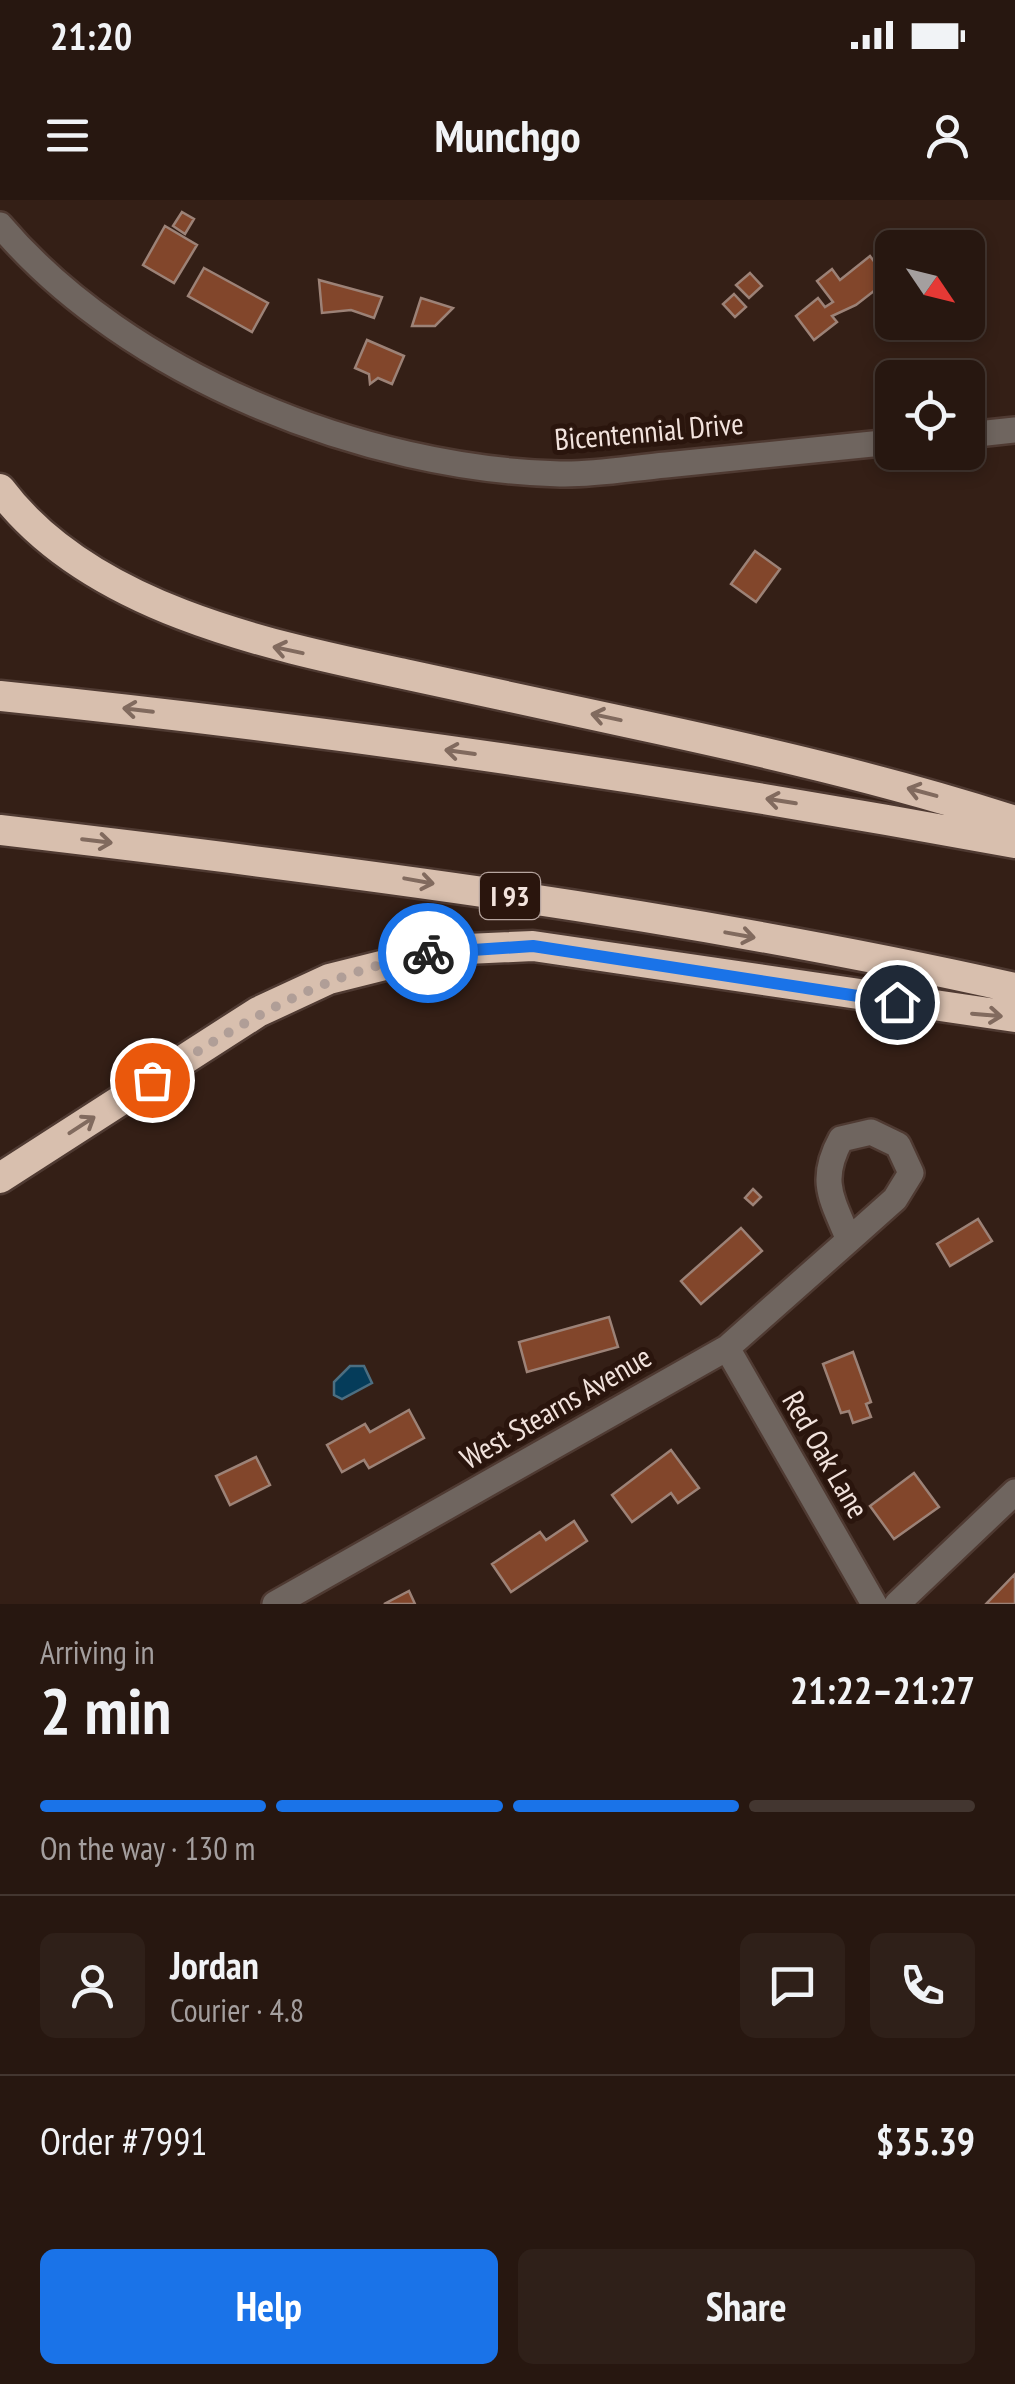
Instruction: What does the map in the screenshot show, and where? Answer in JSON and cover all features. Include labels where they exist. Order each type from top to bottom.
[{"type":"highway","points":[[0,489],[90,571],[187,616],[274,647],[669,731],[926,793],[1015,822]]},
{"type":"highway","points":[[0,696],[469,753],[809,805],[1015,843]]},
{"type":"highway","name":"I 93","points":[[0,830],[387,876],[903,963],[1015,988]]},
{"type":"highway","points":[[0,1178],[258,1012],[329,979],[445,950],[533,946],[1015,1017]]},
{"type":"street","name":"Bicentennial Drive","points":[[0,225],[43,270],[183,370],[286,418],[395,452],[452,463],[564,475],[875,444]]},
{"type":"street","points":[[985,433],[1015,430]]},
{"type":"street","name":"West Stearns Avenue","points":[[275,1604],[727,1348],[849,1240]]},
{"type":"street","name":"Red Oak Lane","points":[[727,1348],[870,1599]]},
{"type":"street","points":[[898,1604],[1015,1492]]},
{"type":"water","points":[[350,1366],[364,1366],[372,1383],[342,1399],[334,1395],[334,1382]]},
{"type":"building","points":[[182,212],[194,219],[185,234],[173,226]]},
{"type":"building","points":[[165,226],[197,245],[174,283],[143,265]]},
{"type":"building","points":[[870,256],[875,263],[875,290],[832,316],[837,322],[814,340],[796,316],[818,298],[825,307],[833,302],[817,281],[832,269],[840,280]]},
{"type":"building","points":[[204,268],[268,303],[252,332],[188,296]]},
{"type":"building","points":[[750,273],[762,286],[749,298],[736,285]]},
{"type":"building","points":[[319,280],[382,297],[374,318],[351,310],[322,313]]},
{"type":"building","points":[[734,294],[746,307],[735,317],[723,304]]},
{"type":"building","points":[[421,298],[453,308],[435,326],[412,326]]},
{"type":"building","points":[[367,340],[404,356],[392,384],[378,378],[370,384],[369,374],[355,368]]},
{"type":"building","points":[[755,551],[780,569],[756,602],[731,584]]},
{"type":"building","points":[[753,1189],[761,1197],[753,1205],[745,1198]]},
{"type":"building","points":[[978,1219],[992,1241],[950,1266],[937,1244]]},
{"type":"building","points":[[741,1228],[762,1251],[701,1304],[681,1281]]},
{"type":"building","points":[[609,1317],[618,1347],[527,1372],[519,1342]]},
{"type":"building","points":[[853,1352],[871,1402],[866,1404],[871,1417],[853,1423],[849,1411],[841,1413],[823,1364]]},
{"type":"building","points":[[409,1410],[424,1438],[369,1468],[364,1460],[342,1472],[327,1445],[365,1424],[370,1432]]},
{"type":"building","points":[[671,1450],[699,1488],[678,1503],[671,1493],[632,1522],[612,1495]]},
{"type":"building","points":[[256,1457],[270,1485],[230,1505],[216,1476]]},
{"type":"building","points":[[914,1473],[939,1507],[894,1539],[870,1506]]},
{"type":"building","points":[[574,1521],[587,1541],[511,1592],[492,1564],[540,1532],[546,1540]]},
{"type":"building","points":[[1015,1574],[1015,1604],[986,1604]]},
{"type":"building","points":[[409,1591],[415,1604],[384,1604]]},
{"type":"way so far","points":[[152,1080],[258,1012],[329,979],[428,953]]},
{"type":"route","points":[[428,953],[533,946],[897,1002]]}]
